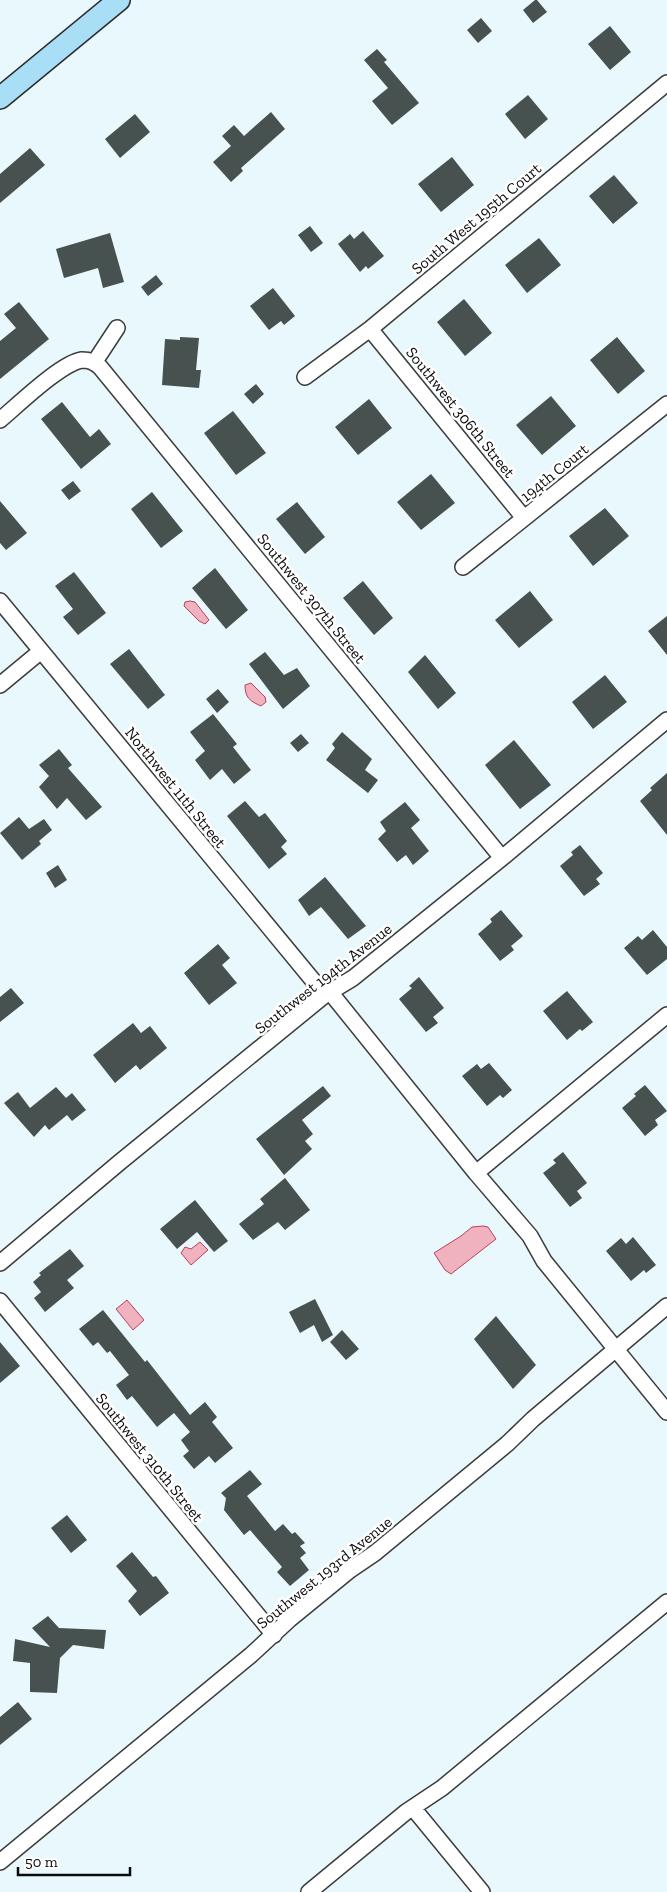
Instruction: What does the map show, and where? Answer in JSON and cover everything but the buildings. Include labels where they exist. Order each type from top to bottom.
[{"type":"street","points":[[0,98],[119,0]]},
{"type":"street","name":"South West 195th Court","points":[[305,377],[370,329],[667,83]]},
{"type":"street","points":[[0,420],[63,368],[80,361],[90,360],[94,363],[117,328]]},
{"type":"street","name":"Southwest 306th Street","points":[[370,329],[524,518]]},
{"type":"street","name":"Southwest 307th Street","points":[[94,363],[111,380],[502,858]]},
{"type":"street","name":"194th Court","points":[[463,567],[667,404]]},
{"type":"street","name":"Northwest 11th Street","points":[[0,602],[530,1236],[544,1261],[667,1412]]},
{"type":"street","points":[[0,685],[41,651]]},
{"type":"street","name":"Southwest 194th Avenue","points":[[0,1263],[120,1162],[327,994],[353,978],[502,858],[667,720]]},
{"type":"street","points":[[476,1173],[667,1015]]},
{"type":"street","name":"Southwest 310th Street","points":[[0,1300],[274,1635]]},
{"type":"street","name":"Southwest 193rd Avenue","points":[[0,1862],[251,1655],[290,1619],[350,1570],[375,1553],[507,1444],[533,1419],[667,1306]]},
{"type":"street","points":[[309,1892],[442,1788],[667,1602]]},
{"type":"street","points":[[414,1808],[482,1892]]},
{"type":"shaded area","points":[[185,602],[195,602],[209,620],[205,624],[199,621],[184,606]]},
{"type":"shaded area","points":[[251,683],[265,697],[266,702],[261,706],[251,701],[247,696],[245,685]]},
{"type":"shaded area","points":[[472,1227],[488,1227],[496,1239],[451,1274],[445,1270],[434,1253]]},
{"type":"shaded area","points":[[200,1242],[208,1250],[191,1265],[181,1253],[185,1247],[191,1249]]},
{"type":"shaded area","points":[[127,1300],[144,1320],[133,1330],[116,1309]]}]
